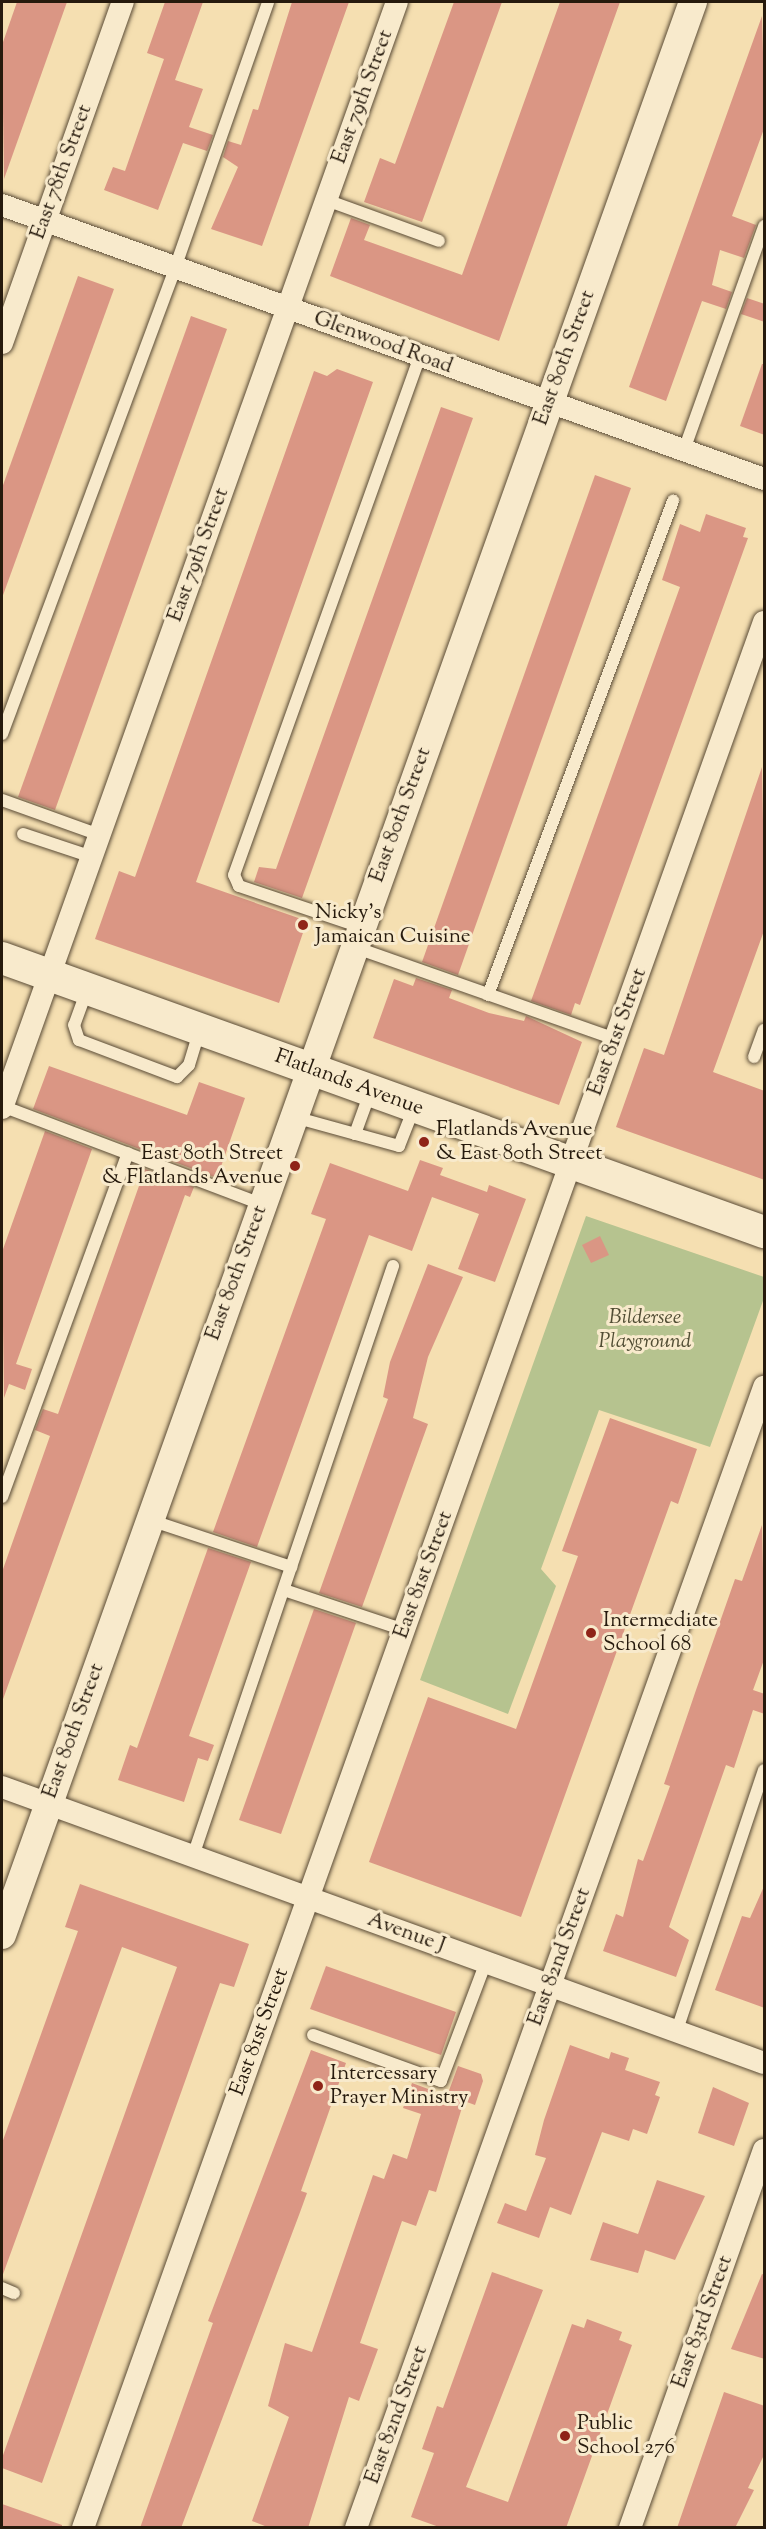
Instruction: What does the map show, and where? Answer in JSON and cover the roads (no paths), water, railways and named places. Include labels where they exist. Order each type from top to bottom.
[{"type":"main road","name":"Flatlands Avenue","points":[[2,958],[765,1232]]},
{"type":"street","name":"East 78th Street","points":[[2,343],[123,2]]},
{"type":"street","name":"East 79th Street","points":[[2,1107],[397,2]]},
{"type":"street","name":"East 80th Street","points":[[2,1935],[292,1117],[693,2]]},
{"type":"street","name":"Glenwood Road","points":[[2,206],[765,479]]},
{"type":"street","name":"East 81st Street","points":[[83,2528],[765,622]]},
{"type":"street","name":"East 82nd Street","points":[[356,2528],[765,1386]]},
{"type":"street","name":"Avenue J","points":[[2,1786],[47,1805],[765,2062]]},
{"type":"street","name":"East 83rd Street","points":[[630,2528],[765,2150]]},
{"type":"lane","points":[[2,734],[175,268],[268,2]]},
{"type":"lane","points":[[326,201],[439,241]]},
{"type":"lane","points":[[684,450],[765,226]]},
{"type":"lane","points":[[420,356],[234,875],[239,886],[488,995],[615,1039]]},
{"type":"lane","points":[[488,995],[673,501]]},
{"type":"lane","points":[[2,800],[99,835]]},
{"type":"lane","points":[[23,834],[92,856]]},
{"type":"lane","points":[[88,989],[74,1025],[79,1040],[177,1077],[189,1065],[200,1029]]},
{"type":"lane","points":[[754,1057],[765,1030]]},
{"type":"lane","points":[[355,1134],[370,1090]]},
{"type":"lane","points":[[292,1117],[399,1146],[415,1106]]},
{"type":"lane","points":[[2,1107],[261,1204]]},
{"type":"lane","points":[[2,1497],[128,1154]]},
{"type":"lane","points":[[193,1856],[393,1266]]},
{"type":"lane","points":[[149,1520],[291,1567]]},
{"type":"lane","points":[[284,1590],[404,1629]]},
{"type":"lane","points":[[676,2030],[765,1770]]},
{"type":"lane","points":[[313,2035],[441,2081],[486,1962]]},
{"type":"lane","points":[[2,2288],[14,2293]]},
{"type":"place","name":"Nicky's Jamaican Cuisine","points":[[303,925]]},
{"type":"place","name":"Flatlands Avenue & East 80th Street","points":[[424,1142]]},
{"type":"place","name":"East 80th Street & Flatlands Avenue","points":[[295,1166]]},
{"type":"place","name":"Intermediate School 68","points":[[591,1633]]},
{"type":"place","name":"Intercessary Prayer Ministry","points":[[318,2086]]},
{"type":"place","name":"Public School 276","points":[[565,2436]]},
{"type":"park label","name":"Bildersee Playground","points":[[645,1330]]}]
